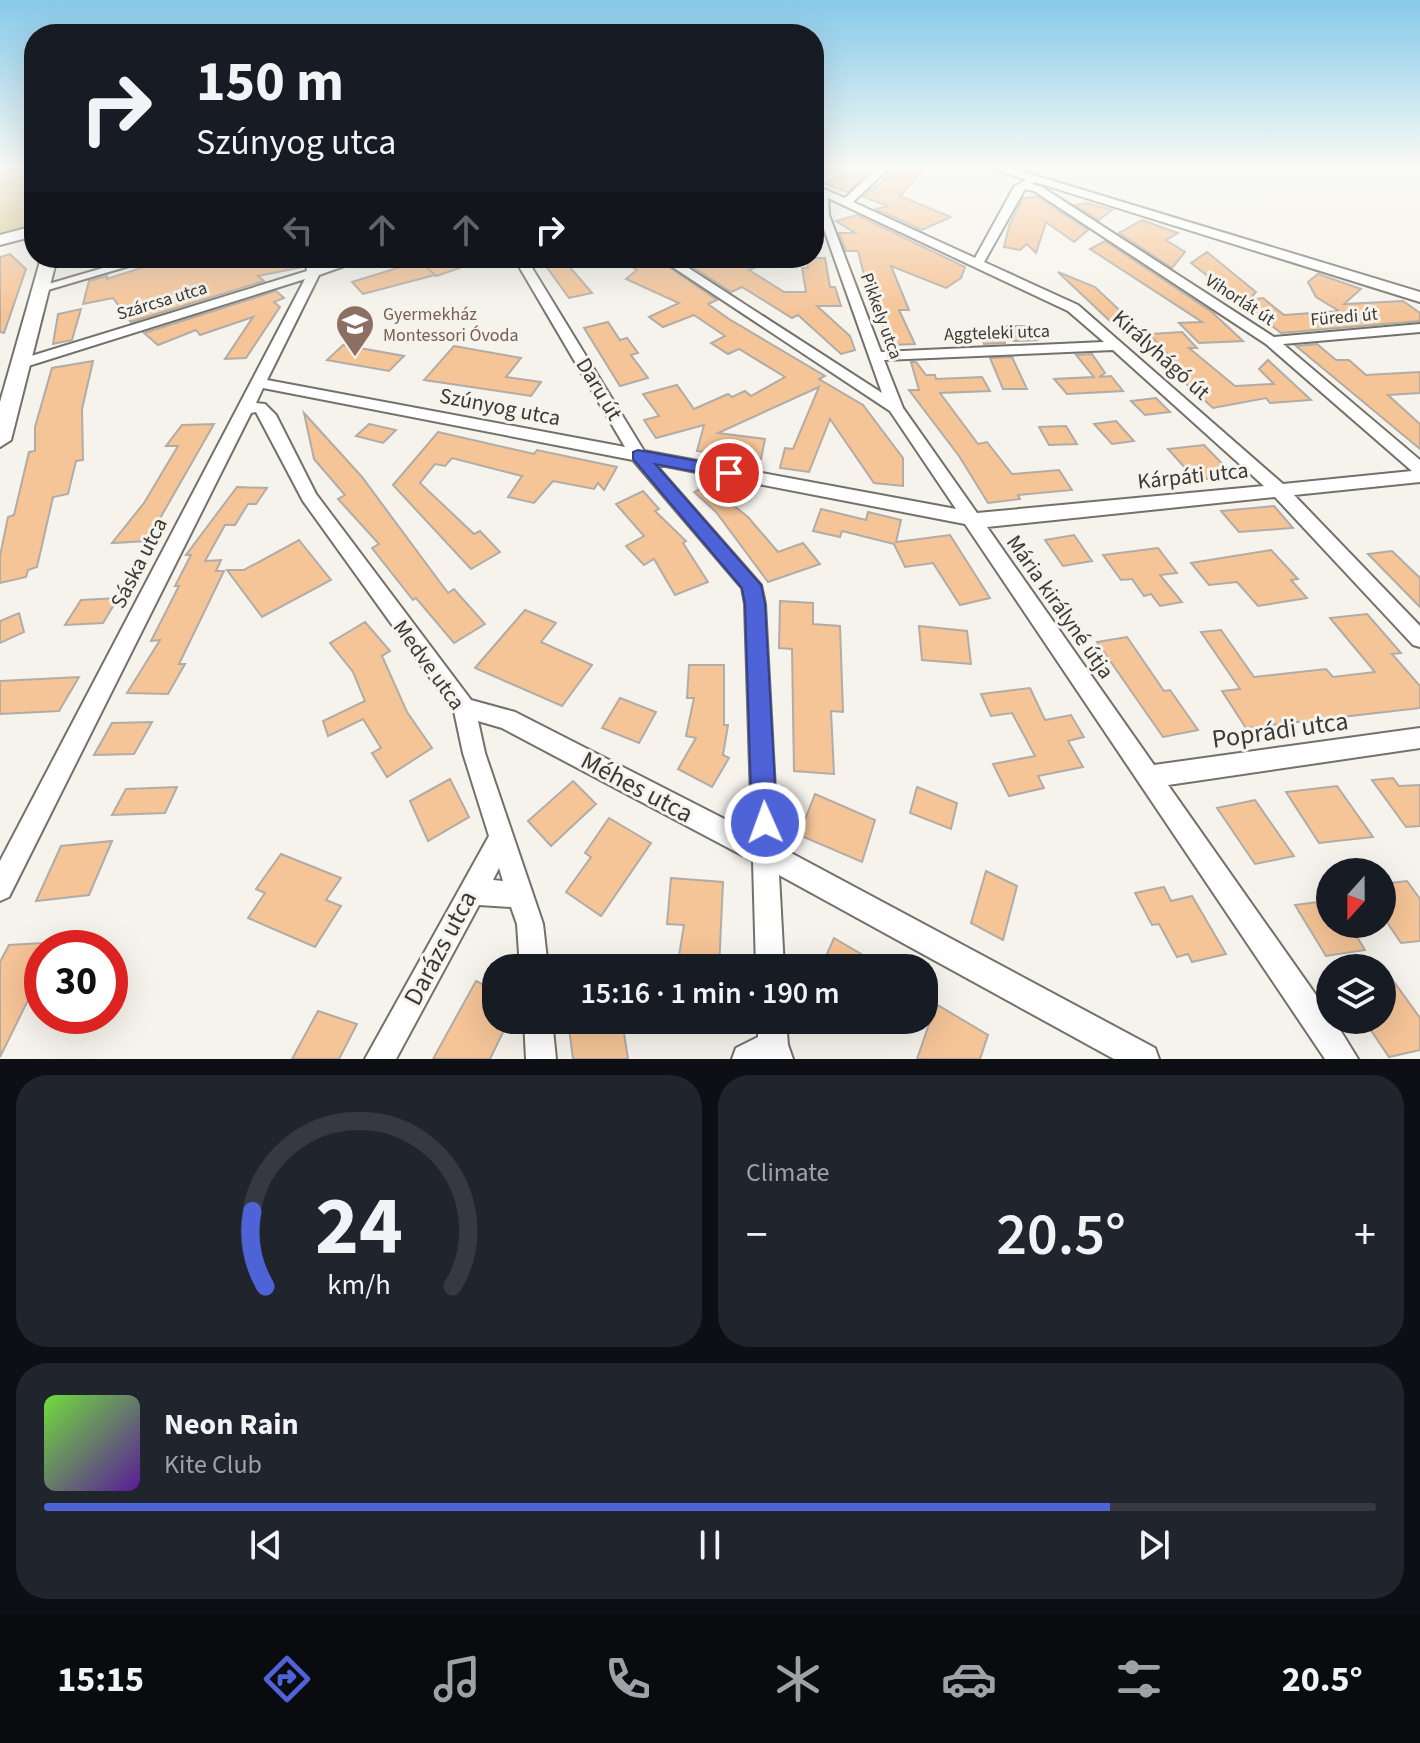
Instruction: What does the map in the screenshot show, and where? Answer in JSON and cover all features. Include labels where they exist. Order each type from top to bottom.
[{"type":"street","name":"Pikkely utca","points":[[824,215],[895,408]]},
{"type":"street","name":"Királyhágó út","points":[[876,215],[1073,308],[1278,489],[1420,639]]},
{"type":"street","points":[[978,263],[1004,215]]},
{"type":"street","name":"Vihorlát út","points":[[1078,215],[1271,341],[1420,469]]},
{"type":"street","points":[[1143,215],[1420,297]]},
{"type":"street","points":[[0,240],[24,234]]},
{"type":"street","points":[[0,440],[46,268]]},
{"type":"street","points":[[41,288],[114,268]]},
{"type":"street","name":"Szárcsa utca","points":[[20,364],[304,268]]},
{"type":"street","name":"Sáska utca","points":[[0,888],[252,408],[258,383],[312,268]]},
{"type":"street","name":"Daru út","points":[[526,268],[638,455],[751,585],[755,604],[770,954]]},
{"type":"street","name":"Mária királyné útja","points":[[680,268],[895,408],[1343,1059]]},
{"type":"street","name":"Füredi út","points":[[1271,341],[1420,328]]},
{"type":"street","name":"Aggteleki utca","points":[[877,356],[1119,346]]},
{"type":"street","name":"Szúnyog utca","points":[[258,383],[970,519]]},
{"type":"street","points":[[252,408],[282,387]]},
{"type":"street","name":"Medve utca","points":[[252,408],[268,415],[309,497],[464,708],[530,924],[533,954]]},
{"type":"street","name":"Kárpáti utca","points":[[970,519],[984,521],[1420,476]]},
{"type":"street","name":"Méhes utca","points":[[464,708],[507,719],[766,854],[1144,1059]]},
{"type":"street","name":"Poprádi utca","points":[[1148,777],[1420,738]]},
{"type":"street","name":"Darázs utca","points":[[380,1059],[502,837]]},
{"type":"street","points":[[471,891],[519,895]]},
{"type":"street","points":[[539,1034],[541,1059]]},
{"type":"shaded area","points":[[0,215],[24,215],[24,234],[0,240]]},
{"type":"building","points":[[858,215],[965,267],[961,278],[946,288],[891,266],[909,310],[899,310],[915,344],[891,345],[869,295],[858,251],[846,251],[839,233],[855,233],[836,221]]},
{"type":"building","points":[[890,215],[951,217],[922,230]]},
{"type":"building","points":[[1014,215],[1066,215],[1088,230],[1074,242],[1046,222],[1036,253],[1027,244],[1020,250],[1004,247]]},
{"type":"building","points":[[1142,220],[1178,233],[1166,240],[1185,252],[1172,268],[1119,233]]},
{"type":"building","points":[[1105,241],[1212,312],[1243,341],[1199,343],[1179,323],[1202,322],[1090,249]]},
{"type":"building","points":[[1207,252],[1256,292],[1249,300],[1263,298],[1284,315],[1339,311],[1316,297],[1308,282],[1318,274],[1361,289],[1344,304],[1403,301],[1420,313],[1420,321],[1281,333],[1191,263]]},
{"type":"building","points":[[10,254],[26,269],[4,333],[0,332],[0,257]]},
{"type":"building","points":[[825,258],[830,287],[835,287],[841,306],[817,306],[850,336],[855,350],[841,354],[798,315],[792,318],[742,287],[731,292],[694,268],[754,268],[749,270],[784,292],[806,292],[802,268],[824,268]]},
{"type":"building","points":[[141,268],[298,268],[258,276],[264,281],[131,322],[113,298],[83,304],[89,281],[107,276],[107,279]]},
{"type":"building","points":[[397,268],[428,268],[435,275],[363,294],[352,282]]},
{"type":"building","points":[[427,268],[459,268],[436,276]]},
{"type":"building","points":[[547,268],[571,268],[592,293],[569,298]]},
{"type":"building","points":[[634,268],[671,268],[717,300],[708,304],[729,319],[825,376],[819,379],[863,405],[903,458],[903,486],[874,483],[830,419],[809,472],[780,468],[785,448],[793,449],[819,387],[718,433],[765,439],[761,459],[697,451],[704,425],[656,438],[644,420],[659,416],[643,394],[677,385],[694,409],[728,394],[732,397],[745,391],[751,396],[785,377],[739,349],[728,354],[711,343],[725,336],[694,315],[663,327],[649,317],[679,303],[626,279],[637,270]]},
{"type":"building","points":[[1058,272],[1095,287],[1132,322],[1113,324]]},
{"type":"building","points":[[276,291],[284,298],[274,302],[280,307],[246,358],[225,359],[253,317],[200,335],[196,330],[158,345],[144,333]]},
{"type":"building","points":[[81,309],[72,340],[53,344],[58,314]]},
{"type":"building","points":[[608,322],[620,340],[627,338],[638,353],[631,355],[648,378],[620,386],[584,328]]},
{"type":"building","points":[[1006,326],[1028,326],[1037,340],[1014,341]]},
{"type":"building","points":[[977,329],[998,329],[1005,343],[984,344]]},
{"type":"building","points":[[1182,332],[1197,348],[1189,348],[1235,386],[1274,384],[1259,369],[1268,360],[1311,400],[1270,403],[1266,398],[1213,408],[1161,361],[1173,360],[1149,334]]},
{"type":"building","points":[[1317,344],[1336,360],[1349,360],[1366,375],[1420,372],[1420,393],[1388,395],[1420,424],[1420,449],[1296,346]]},
{"type":"building","points":[[343,345],[404,356],[389,371],[327,360]]},
{"type":"building","points":[[454,346],[521,358],[506,377],[541,382],[531,396],[424,380]]},
{"type":"building","points":[[1092,354],[1105,373],[1099,377],[1111,376],[1123,391],[1067,394],[1054,379],[1094,377],[1076,355]]},
{"type":"building","points":[[1012,357],[1027,389],[1003,389],[990,358]]},
{"type":"building","points":[[93,361],[82,409],[83,460],[76,461],[68,494],[53,497],[37,567],[28,570],[26,577],[0,583],[0,556],[8,517],[14,515],[29,452],[35,451],[35,427],[52,368]]},
{"type":"building","points":[[911,362],[916,362],[926,375],[935,375],[936,379],[982,377],[990,391],[940,393],[978,444],[987,442],[1012,474],[1059,470],[1072,490],[1018,495],[1020,499],[988,503],[959,456],[909,390],[919,390]]},
{"type":"building","points":[[1156,398],[1170,412],[1145,415],[1131,401]]},
{"type":"building","points":[[304,413],[362,477],[448,593],[454,589],[485,624],[454,643],[416,598],[413,600],[372,548],[379,544],[338,499],[345,495],[314,459]]},
{"type":"building","points":[[1116,421],[1134,441],[1112,444],[1094,424]]},
{"type":"building","points":[[214,424],[147,541],[112,543],[144,503],[178,446],[166,446],[182,425]]},
{"type":"building","points":[[369,424],[396,430],[383,443],[356,436]]},
{"type":"building","points":[[1066,426],[1077,444],[1049,445],[1039,427]]},
{"type":"building","points":[[438,432],[534,454],[537,450],[617,467],[604,490],[598,483],[594,489],[553,481],[534,503],[508,497],[522,476],[452,458],[445,466],[435,464],[420,483],[474,534],[480,531],[500,552],[471,569],[393,485]]},
{"type":"building","points":[[1204,445],[1234,476],[1196,480],[1168,449]]},
{"type":"building","points":[[708,485],[748,517],[778,552],[803,543],[820,564],[768,582],[716,512],[694,492]]},
{"type":"building","points":[[237,487],[267,488],[256,504],[248,504],[235,525],[225,525],[205,561],[221,560],[216,571],[224,571],[179,664],[185,664],[168,694],[127,693],[160,640],[151,641],[179,586],[175,586],[191,555],[186,555]]},
{"type":"building","points":[[643,491],[659,509],[655,511],[686,541],[683,543],[708,582],[675,595],[654,559],[644,565],[626,546],[644,536],[616,504]]},
{"type":"building","points":[[1274,506],[1293,528],[1239,532],[1221,511]]},
{"type":"building","points":[[821,509],[866,520],[868,512],[901,520],[896,542],[950,535],[990,598],[960,605],[933,563],[905,567],[894,544],[842,531],[840,537],[813,531]]},
{"type":"building","points":[[1074,535],[1092,561],[1063,566],[1045,540]]},
{"type":"building","points":[[299,540],[331,580],[262,617],[227,570],[244,570]]},
{"type":"building","points":[[1158,548],[1177,573],[1160,575],[1182,602],[1160,606],[1151,594],[1144,596],[1132,579],[1121,580],[1103,555]]},
{"type":"building","points":[[1271,550],[1298,579],[1291,580],[1307,598],[1258,606],[1237,582],[1209,585],[1191,563]]},
{"type":"building","points":[[1392,551],[1420,578],[1420,607],[1368,554]]},
{"type":"building","points":[[118,598],[103,623],[65,625],[81,600]]},
{"type":"building","points":[[780,601],[813,603],[813,624],[840,626],[843,712],[831,711],[834,774],[794,771],[792,649],[779,648]]},
{"type":"building","points":[[525,610],[556,623],[541,642],[592,665],[562,706],[475,668]]},
{"type":"building","points":[[19,613],[24,632],[0,643],[0,621]]},
{"type":"building","points":[[1367,614],[1401,653],[1392,654],[1420,686],[1420,708],[1246,728],[1222,691],[1240,689],[1201,632],[1221,630],[1254,677],[1326,669],[1333,677],[1375,672],[1330,618]]},
{"type":"building","points":[[365,622],[390,651],[382,656],[407,712],[432,748],[387,777],[372,753],[381,748],[363,719],[328,736],[323,721],[365,701],[353,672],[330,643]]},
{"type":"building","points":[[919,626],[967,631],[971,664],[922,660]]},
{"type":"building","points":[[1127,637],[1164,691],[1170,690],[1198,730],[1163,737],[1097,642]]},
{"type":"building","points":[[689,665],[724,665],[724,725],[728,725],[723,755],[729,758],[712,787],[678,769],[696,738],[686,736],[694,698],[687,698]]},
{"type":"building","points":[[79,677],[59,711],[0,714],[0,681]]},
{"type":"building","points":[[1030,688],[1045,720],[1071,715],[1084,737],[1068,741],[1083,767],[1038,776],[1044,788],[1009,796],[993,764],[1035,756],[1012,713],[991,716],[981,694]]},
{"type":"building","points":[[620,698],[656,712],[639,743],[602,728]]},
{"type":"building","points":[[152,722],[134,754],[94,755],[112,723]]},
{"type":"building","points":[[1393,778],[1399,786],[1420,785],[1420,826],[1406,827],[1372,780]]},
{"type":"building","points":[[450,779],[469,817],[428,841],[410,801]]},
{"type":"building","points":[[573,781],[596,804],[551,846],[528,821]]},
{"type":"building","points":[[1337,786],[1373,837],[1319,843],[1286,792]]},
{"type":"building","points":[[177,787],[165,813],[112,815],[126,789]]},
{"type":"building","points":[[917,787],[957,803],[951,829],[910,813]]},
{"type":"building","points":[[815,794],[875,820],[862,862],[799,835]]},
{"type":"building","points":[[1255,800],[1294,856],[1255,864],[1217,808]]},
{"type":"building","points":[[609,818],[651,843],[601,916],[566,892],[591,857],[585,853]]},
{"type":"building","points":[[112,841],[89,895],[36,901],[61,846]]},
{"type":"building","points":[[281,854],[341,878],[326,900],[341,906],[315,947],[248,918],[265,893],[256,889]]},
{"type":"building","points":[[986,871],[1017,886],[1003,940],[971,923]]},
{"type":"building","points":[[671,878],[723,882],[720,954],[679,954],[684,925],[667,924]]},
{"type":"building","points":[[1407,881],[1420,899],[1420,941],[1401,943],[1396,936],[1396,882]]},
{"type":"building","points":[[1164,887],[1171,901],[1192,896],[1226,954],[1192,962],[1188,954],[1177,957],[1159,924],[1152,925],[1135,893]]},
{"type":"building","points":[[1316,902],[1316,938],[1358,938],[1365,950],[1325,954],[1295,905]]},
{"type":"building","points":[[834,938],[861,954],[827,954]]},
{"type":"building","points":[[24,944],[24,1008],[0,1057],[0,962],[9,945]]},
{"type":"building","points":[[476,981],[482,984],[482,1034],[502,1034],[490,1059],[433,1059]]},
{"type":"building","points":[[1396,985],[1420,1018],[1420,1050],[1389,1057],[1373,1034],[1396,1034]]},
{"type":"building","points":[[938,1005],[988,1035],[980,1059],[917,1059],[926,1034],[938,1034]]},
{"type":"building","points":[[318,1011],[357,1024],[339,1059],[292,1059]]},
{"type":"building","points":[[570,1034],[624,1034],[628,1059],[573,1059]]},
{"type":"place","name":"Gyermekház Montessori Óvoda","points":[[355,358]]},
{"type":"route","points":[[729,473],[638,455],[751,585],[755,604],[765,823]]}]
